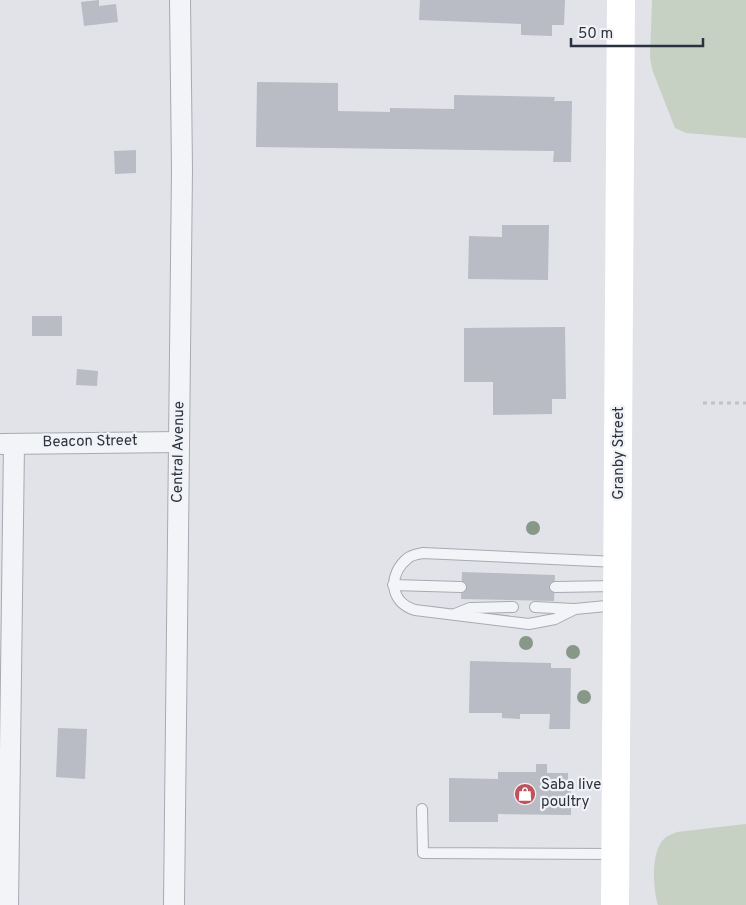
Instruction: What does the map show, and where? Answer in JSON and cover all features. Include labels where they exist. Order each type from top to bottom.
[{"type":"main road","name":"Granby Street","points":[[615,905],[621,0]]},
{"type":"street","name":"Central Avenue","points":[[174,905],[182,169],[180,0]]},
{"type":"street","name":"Beacon Street","points":[[7,444],[180,442]]},
{"type":"street","points":[[7,444],[8,905]]},
{"type":"lane","points":[[423,553],[618,584],[554,619],[529,624],[407,607],[397,598],[393,585],[398,570],[409,557],[423,553]]},
{"type":"lane","points":[[555,587],[618,584]]},
{"type":"lane","points":[[393,585],[461,587]]},
{"type":"lane","points":[[454,615],[470,608],[513,607]]},
{"type":"lane","points":[[535,607],[575,609]]},
{"type":"lane","points":[[422,809],[423,854],[615,854]]},
{"type":"path","points":[[703,403],[746,404]]},
{"type":"green space","points":[[652,0],[746,0],[746,138],[686,133],[675,128],[652,69],[650,57]]},
{"type":"green space","points":[[746,824],[746,905],[658,905],[654,879],[655,859],[661,843],[666,837],[677,832]]},
{"type":"building","points":[[99,0],[99,6],[116,4],[118,22],[84,26],[81,2]]},
{"type":"building","points":[[420,0],[565,0],[564,25],[552,25],[552,36],[521,35],[521,24],[419,20]]},
{"type":"building","points":[[257,82],[338,83],[338,111],[390,112],[390,108],[454,109],[454,95],[555,97],[554,101],[572,101],[571,162],[553,162],[554,151],[256,147]]},
{"type":"building","points":[[136,150],[136,173],[115,174],[114,151]]},
{"type":"building","points":[[502,225],[549,225],[548,280],[468,279],[469,236],[502,237]]},
{"type":"building","points":[[32,316],[62,316],[62,336],[32,336]]},
{"type":"building","points":[[565,327],[566,399],[552,399],[552,414],[493,415],[493,382],[464,382],[464,328]]},
{"type":"building","points":[[77,369],[98,371],[97,386],[76,385]]},
{"type":"building","points":[[462,572],[555,575],[554,601],[461,599]]},
{"type":"building","points":[[470,661],[551,663],[551,668],[571,668],[570,729],[549,729],[550,714],[520,714],[520,719],[502,718],[502,713],[469,713]]},
{"type":"building","points":[[58,728],[87,729],[85,779],[56,777]]},
{"type":"building","points":[[536,764],[547,764],[547,773],[568,773],[568,782],[571,782],[571,815],[498,814],[498,822],[449,822],[449,778],[498,779],[498,772],[536,772]]},
{"type":"place","name":"Saba live poultry","points":[[525,794]]}]
